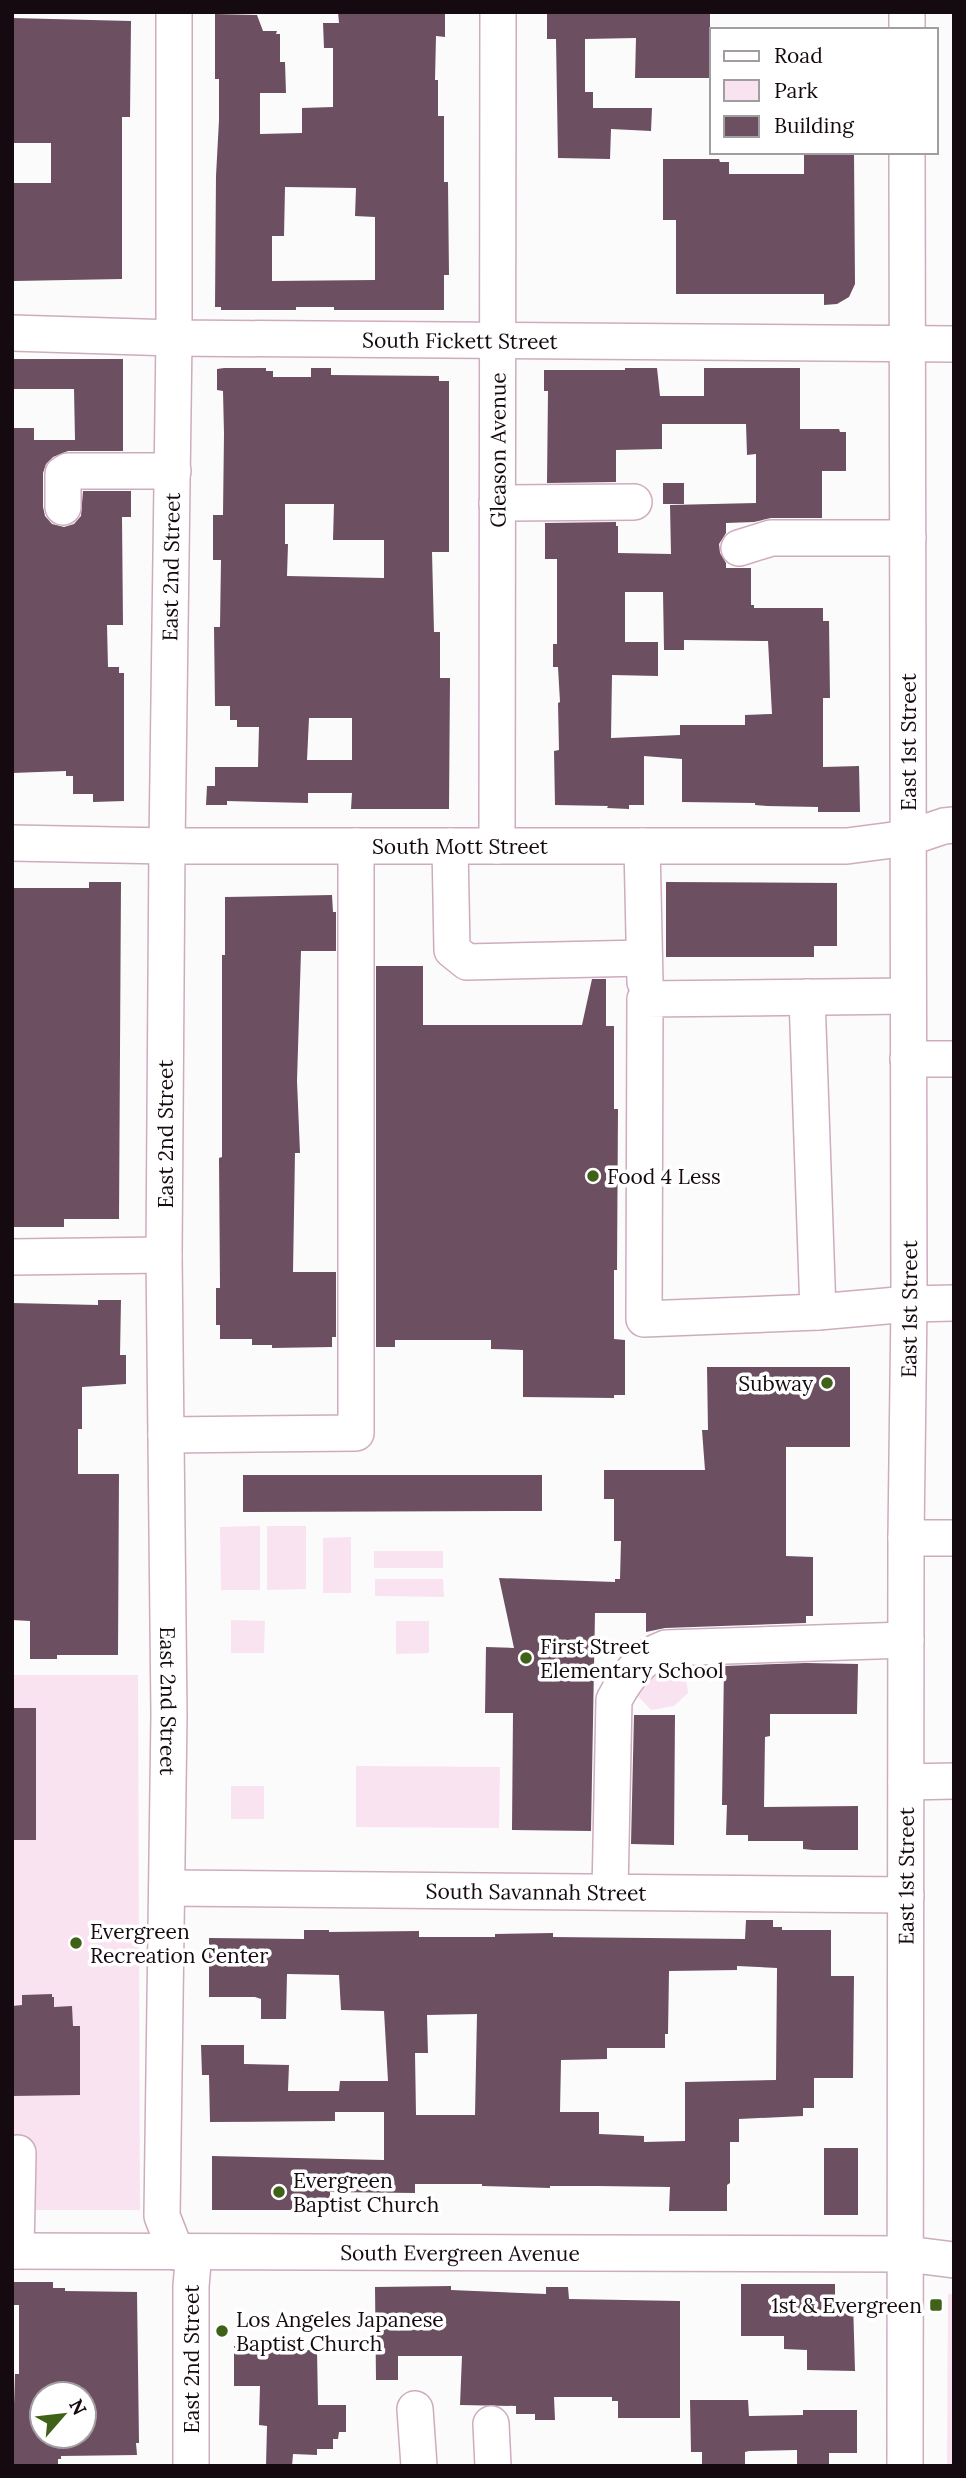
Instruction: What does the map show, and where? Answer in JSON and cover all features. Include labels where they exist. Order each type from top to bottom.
[{"type":"street","name":"East 2nd Street","points":[[174,12],[173,471],[166,846],[164,1255],[169,1702],[162,2216],[185,2252],[191,2286],[191,2466]]},
{"type":"street","name":"Gleason Avenue","points":[[497,846],[498,12]]},
{"type":"street","name":"East 1st Street","points":[[905,2466],[906,1538],[909,1304],[907,154]]},
{"type":"street","name":"South Fickett Street","points":[[12,333],[174,338],[954,345]]},
{"type":"street","points":[[63,507],[63,474],[68,471],[173,471]]},
{"type":"street","points":[[497,502],[634,502]]},
{"type":"street","points":[[739,548],[771,538],[908,538]]},
{"type":"street","name":"South Mott Street","points":[[12,843],[166,846],[847,846],[908,838],[954,825]]},
{"type":"street","points":[[166,1435],[356,1433],[356,846]]},
{"type":"street","points":[[450,846],[453,950],[467,962],[645,958]]},
{"type":"street","points":[[642,846],[645,958],[645,1320],[954,1303]]},
{"type":"street","points":[[645,999],[908,996]]},
{"type":"street","points":[[807,997],[818,1312]]},
{"type":"street","points":[[908,1059],[954,1059]]},
{"type":"street","points":[[12,1257],[164,1255]]},
{"type":"street","points":[[906,1538],[954,1538]]},
{"type":"street","points":[[610,1892],[614,1700],[636,1666],[654,1652],[666,1648],[906,1640]]},
{"type":"street","points":[[906,1782],[954,1781]]},
{"type":"street","name":"South Savannah Street","points":[[167,1888],[906,1895]]},
{"type":"street","points":[[14,2251],[18,2153]]},
{"type":"street","name":"South Evergreen Avenue","points":[[14,2251],[907,2254],[954,2260]]},
{"type":"street","points":[[415,2409],[419,2466]]},
{"type":"street","points":[[491,2424],[493,2466]]},
{"type":"green space","points":[[260,1526],[260,1590],[221,1590],[220,1527]]},
{"type":"green space","points":[[267,1526],[306,1526],[306,1589],[267,1590]]},
{"type":"green space","points":[[351,1537],[351,1593],[323,1593],[323,1538]]},
{"type":"green space","points":[[374,1551],[443,1551],[443,1568],[374,1568]]},
{"type":"green space","points":[[375,1579],[443,1579],[444,1597],[375,1596]]},
{"type":"green space","points":[[231,1620],[265,1621],[264,1653],[231,1653]]},
{"type":"green space","points":[[396,1621],[429,1621],[429,1653],[396,1654]]},
{"type":"green space","points":[[671,1667],[686,1679],[688,1693],[674,1706],[651,1710],[636,1694],[646,1671]]},
{"type":"green space","name":"Evergreen Recreation Center","points":[[12,1675],[138,1675],[140,2210],[12,2210]]},
{"type":"green space","points":[[356,1766],[500,1767],[499,1828],[356,1827]]},
{"type":"green space","points":[[231,1786],[264,1786],[264,1819],[231,1819]]},
{"type":"green space","points":[[948,2294],[954,2294],[954,2466],[947,2466]]},
{"type":"building","points":[[338,12],[445,12],[445,37],[436,36],[435,80],[438,80],[438,116],[444,116],[444,182],[448,182],[449,275],[444,275],[444,310],[334,310],[334,307],[296,307],[296,310],[221,310],[221,307],[215,307],[219,79],[215,79],[215,14],[257,15],[263,31],[277,31],[276,34],[280,34],[280,62],[285,62],[286,93],[260,93],[260,134],[302,133],[302,108],[333,107],[333,48],[324,48],[323,23],[339,23]],"holes":[[[285,187],[356,188],[355,216],[375,217],[375,280],[272,281],[272,236],[284,236]]]},
{"type":"building","points":[[547,12],[710,12],[710,78],[635,78],[636,38],[585,39],[585,92],[593,92],[593,108],[652,108],[651,131],[611,129],[610,159],[558,158],[556,39],[547,39]]},
{"type":"building","points":[[12,18],[131,21],[130,117],[122,117],[122,279],[14,281],[12,183],[51,183],[51,143],[12,143]]},
{"type":"building","points":[[804,154],[854,154],[855,284],[849,297],[837,304],[824,305],[824,294],[676,294],[676,220],[663,220],[663,159],[719,159],[720,162],[729,162],[729,174],[804,174]]},
{"type":"building","points":[[12,359],[123,359],[123,451],[68,451],[53,457],[46,464],[43,473],[43,507],[45,516],[52,524],[64,527],[74,524],[81,516],[83,491],[131,491],[131,517],[122,517],[123,625],[107,625],[108,667],[119,667],[119,673],[124,673],[124,801],[93,802],[93,794],[73,794],[73,776],[66,776],[66,771],[12,773],[13,428],[34,428],[34,440],[75,440],[74,389],[12,389]]},
{"type":"building","points":[[266,368],[266,371],[273,371],[273,377],[311,377],[311,368],[331,368],[331,375],[439,376],[439,381],[449,381],[449,552],[432,552],[434,632],[440,632],[440,678],[450,678],[449,809],[351,809],[352,793],[308,793],[308,803],[227,801],[227,805],[206,805],[207,786],[215,786],[215,767],[258,767],[259,727],[237,727],[237,720],[230,720],[230,706],[215,706],[214,627],[220,627],[221,560],[213,560],[213,515],[223,515],[224,434],[223,391],[217,390],[217,369]],"holes":[[[285,504],[334,504],[333,540],[384,540],[384,578],[287,576]],[[309,718],[352,718],[352,760],[307,760]]]},
{"type":"building","points":[[657,368],[660,396],[704,396],[704,368],[800,368],[800,429],[839,429],[840,432],[846,432],[846,471],[822,471],[822,518],[771,518],[726,523],[726,533],[719,544],[726,568],[751,568],[751,605],[754,605],[754,608],[823,608],[823,621],[829,621],[830,698],[823,698],[823,767],[859,766],[860,812],[818,812],[818,807],[767,806],[755,803],[682,802],[682,759],[644,756],[644,805],[629,805],[629,809],[555,805],[554,751],[559,750],[560,702],[558,667],[553,667],[553,644],[557,644],[557,559],[545,559],[545,523],[616,522],[618,553],[671,554],[670,505],[756,503],[756,454],[747,455],[746,424],[662,424],[662,449],[616,450],[616,482],[547,483],[548,391],[544,391],[544,370]],"holes":[[[625,592],[663,592],[664,650],[684,650],[684,640],[768,641],[772,714],[745,715],[745,725],[680,725],[680,735],[611,738],[612,675],[658,676],[658,642],[625,642]]]},
{"type":"building","points":[[663,483],[684,483],[684,504],[663,504]]},
{"type":"building","points":[[89,882],[121,882],[119,1219],[64,1219],[64,1227],[12,1227],[12,888],[89,888]]},
{"type":"building","points":[[666,882],[837,883],[837,946],[814,946],[814,957],[666,957]]},
{"type":"building","points":[[332,895],[333,912],[336,912],[336,951],[301,951],[297,1081],[300,1153],[295,1153],[293,1272],[336,1272],[336,1337],[332,1337],[332,1347],[272,1348],[272,1345],[252,1345],[252,1339],[220,1339],[220,1325],[216,1325],[216,1288],[220,1288],[219,1158],[222,1157],[222,955],[225,955],[225,897]]},
{"type":"building","points":[[376,966],[423,966],[423,1025],[582,1025],[592,979],[606,979],[606,1026],[614,1026],[614,1109],[618,1109],[614,1339],[625,1340],[625,1395],[614,1395],[614,1398],[523,1397],[523,1350],[491,1349],[491,1340],[395,1340],[395,1347],[376,1347]]},
{"type":"building","points":[[98,1300],[121,1300],[120,1355],[126,1355],[126,1384],[82,1387],[78,1474],[119,1474],[118,1655],[57,1655],[57,1659],[30,1659],[30,1621],[12,1620],[12,1303],[98,1305]]},
{"type":"building","points":[[707,1367],[850,1367],[850,1447],[786,1447],[786,1556],[813,1557],[813,1616],[806,1616],[806,1623],[665,1628],[646,1632],[646,1613],[595,1613],[591,1831],[512,1830],[513,1713],[485,1713],[486,1647],[514,1648],[499,1578],[615,1582],[615,1579],[620,1579],[621,1541],[614,1541],[614,1499],[604,1499],[604,1470],[705,1470],[702,1430],[708,1430]]},
{"type":"building","points":[[243,1475],[542,1475],[542,1511],[243,1512]]},
{"type":"building","points":[[858,1664],[857,1714],[770,1714],[770,1736],[765,1737],[764,1807],[858,1806],[858,1850],[803,1849],[803,1841],[748,1841],[748,1835],[726,1835],[727,1805],[722,1805],[724,1666]]},
{"type":"building","points":[[12,1708],[36,1708],[36,1840],[12,1840]]},
{"type":"building","points":[[634,1715],[675,1715],[674,1845],[631,1844]]},
{"type":"building","points":[[746,1920],[773,1920],[773,1927],[782,1927],[782,1930],[831,1930],[831,1976],[854,1976],[853,2078],[814,2078],[814,2108],[803,2108],[803,2116],[739,2119],[739,2142],[730,2142],[727,2211],[669,2211],[670,2187],[550,2188],[482,2184],[415,2184],[415,2193],[330,2192],[330,2207],[318,2207],[318,2210],[212,2210],[212,2156],[384,2160],[384,2112],[335,2112],[335,2121],[210,2122],[209,2075],[202,2075],[201,2045],[244,2045],[244,2064],[289,2065],[288,2091],[339,2091],[340,2081],[388,2081],[384,2011],[341,2010],[339,1975],[287,1974],[286,2019],[261,2019],[261,1999],[209,1997],[209,1938],[304,1939],[304,1930],[329,1930],[419,1931],[419,1937],[495,1937],[495,1934],[553,1933],[553,1937],[745,1939]],"holes":[[[737,1966],[777,1968],[776,2080],[685,2082],[685,2141],[644,2142],[644,2136],[599,2134],[599,2112],[560,2112],[561,2060],[607,2059],[607,2048],[665,2048],[665,2034],[668,2034],[669,1971],[737,1970]],[[477,2014],[475,2115],[416,2115],[415,2053],[428,2053],[427,2015]]]},
{"type":"building","points":[[52,1994],[54,2007],[72,2006],[73,2026],[80,2026],[80,2095],[12,2096],[12,2006],[22,2005],[22,1995]]},
{"type":"building","points":[[824,2148],[858,2148],[858,2215],[824,2215]]},
{"type":"building","points":[[12,2282],[53,2282],[53,2288],[65,2288],[65,2291],[137,2292],[137,2455],[61,2456],[58,2466],[12,2466],[15,2374],[19,2374],[19,2305],[12,2305]]},
{"type":"building","points":[[741,2284],[835,2284],[835,2301],[853,2301],[855,2371],[807,2370],[807,2350],[784,2349],[784,2336],[741,2336]]},
{"type":"building","points":[[451,2286],[451,2290],[546,2294],[546,2287],[568,2287],[569,2299],[680,2301],[680,2418],[618,2418],[618,2401],[612,2401],[612,2397],[554,2397],[555,2420],[535,2420],[535,2414],[516,2414],[516,2406],[460,2405],[462,2356],[398,2356],[398,2380],[376,2380],[375,2287]]},
{"type":"building","points":[[234,2346],[293,2346],[293,2350],[317,2350],[318,2405],[346,2405],[346,2432],[339,2432],[338,2439],[333,2439],[333,2449],[317,2449],[317,2455],[293,2454],[292,2466],[266,2466],[267,2426],[259,2425],[260,2386],[234,2386]]},
{"type":"building","points":[[690,2400],[748,2400],[749,2416],[803,2415],[803,2410],[857,2410],[857,2453],[829,2453],[829,2466],[797,2466],[797,2450],[749,2451],[745,2452],[745,2466],[702,2466],[702,2452],[691,2452]]},
{"type":"place","name":"Food 4 Less","points":[[593,1176]]},
{"type":"place","name":"Subway","points":[[827,1383]]},
{"type":"place","name":"First Street Elementary School","points":[[526,1658]]},
{"type":"place","name":"Evergreen Recreation Center","points":[[76,1943]]},
{"type":"place","name":"Evergreen Baptist Church","points":[[279,2192]]},
{"type":"place","name":"1st & Evergreen","points":[[936,2305]]},
{"type":"place","name":"Los Angeles Japanese Baptist Church","points":[[222,2331]]}]
